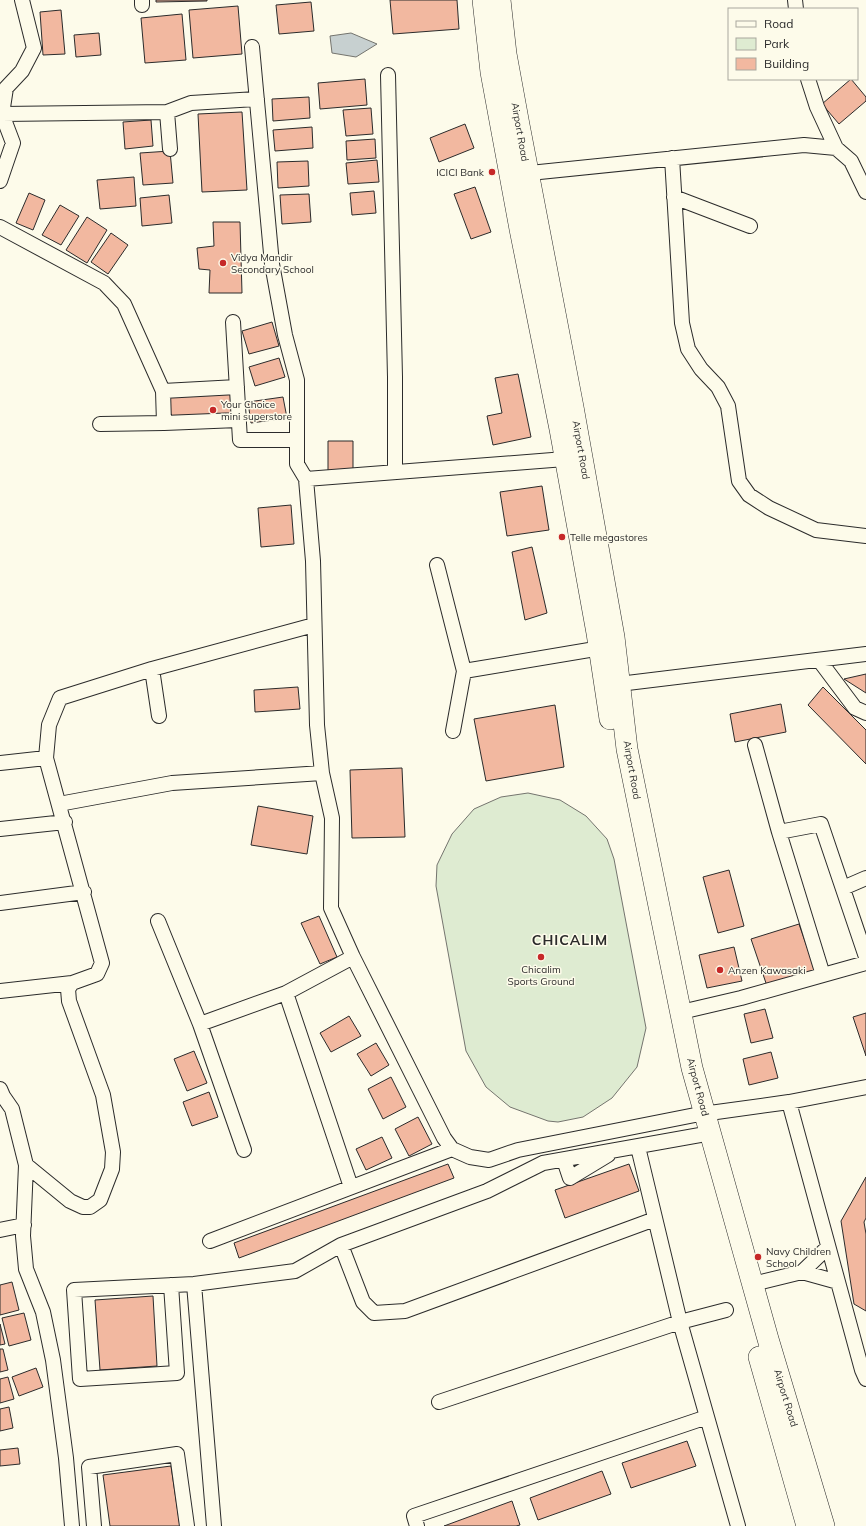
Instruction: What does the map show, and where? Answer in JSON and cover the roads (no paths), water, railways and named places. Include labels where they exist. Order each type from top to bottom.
[{"type":"highway","name":"Airport Road","points":[[483,0],[491,72],[519,174],[573,407],[607,647],[604,685],[629,818],[659,962],[700,1114],[824,1526]]},
{"type":"highway","name":"Airport Road","points":[[500,0],[519,174],[565,459],[607,647],[619,684],[627,749],[692,1068],[700,1114],[700,1136],[747,1318],[807,1526]]},
{"type":"street","points":[[0,181],[12,143],[2,114],[6,88],[22,71],[34,48],[22,0]]},
{"type":"street","points":[[252,47],[272,264],[285,336],[297,380],[297,464],[306,479],[313,561],[317,725],[322,773],[332,818],[331,908],[353,957],[444,1138],[452,1149],[470,1157],[489,1160],[518,1150],[700,1114],[790,1102],[866,1087]]},
{"type":"street","points":[[388,75],[395,377],[395,472]]},
{"type":"street","points":[[808,80],[817,107],[836,148],[851,161],[866,192]]},
{"type":"street","points":[[2,114],[167,112],[191,103],[257,99]]},
{"type":"street","points":[[167,112],[170,149]]},
{"type":"street","points":[[519,174],[804,145],[836,148]]},
{"type":"street","points":[[672,158],[682,324],[688,349],[701,369],[718,387],[728,406],[739,481],[749,495],[769,508],[816,530],[866,536]]},
{"type":"street","points":[[674,196],[750,226]]},
{"type":"street","points":[[0,227],[104,283],[124,304],[163,391],[164,423]]},
{"type":"street","points":[[233,322],[240,440],[296,440]]},
{"type":"street","points":[[163,391],[237,387]]},
{"type":"street","points":[[100,424],[238,420]]},
{"type":"street","points":[[306,479],[565,459]]},
{"type":"street","points":[[437,565],[464,672],[453,731]]},
{"type":"street","points":[[0,991],[72,983],[97,974],[102,963],[65,822],[46,758],[49,725],[60,698],[152,670],[314,625]]},
{"type":"street","points":[[464,672],[607,647]]},
{"type":"street","points":[[619,684],[866,654]]},
{"type":"street","points":[[819,660],[866,719]]},
{"type":"street","points":[[152,670],[159,716]]},
{"type":"street","points":[[755,745],[779,832],[823,975]]},
{"type":"street","points":[[0,763],[46,758]]},
{"type":"street","points":[[59,804],[172,783],[322,773]]},
{"type":"street","points":[[0,829],[65,822]]},
{"type":"street","points":[[779,832],[821,824],[866,957]]},
{"type":"street","points":[[843,888],[866,878]]},
{"type":"street","points":[[0,903],[84,892]]},
{"type":"street","points":[[158,921],[200,1024],[244,1150]]},
{"type":"street","points":[[200,1024],[286,993],[353,957]]},
{"type":"street","points":[[681,1012],[740,998],[866,963]]},
{"type":"street","points":[[26,1165],[70,1201],[83,1208],[90,1207],[100,1200],[112,1169],[113,1152],[103,1096],[69,1001],[68,989],[72,983]]},
{"type":"street","points":[[286,993],[351,1187]]},
{"type":"street","points":[[0,1089],[2,1096],[12,1109],[26,1165],[24,1225],[26,1269],[43,1312],[53,1360],[66,1458],[72,1526]]},
{"type":"street","points":[[790,1102],[828,1247],[862,1370],[866,1379]]},
{"type":"street","points":[[171,1285],[177,1373],[80,1379],[74,1290],[171,1285],[194,1284],[295,1271],[341,1245],[487,1191],[543,1163],[700,1136]]},
{"type":"street","points":[[638,1147],[680,1322],[738,1526]]},
{"type":"street","points":[[210,1241],[452,1149]]},
{"type":"street","points":[[564,1160],[570,1178],[615,1151]]},
{"type":"street","points":[[341,1245],[363,1302],[374,1313],[382,1313],[405,1311],[655,1219]]},
{"type":"street","points":[[0,1230],[24,1225]]},
{"type":"street","points":[[802,1272],[828,1247]]},
{"type":"street","points":[[752,1284],[802,1272],[838,1282]]},
{"type":"street","points":[[194,1284],[214,1526]]},
{"type":"street","points":[[439,1402],[680,1322],[726,1310]]},
{"type":"street","points":[[417,1526],[414,1516],[707,1418]]},
{"type":"street","points":[[94,1526],[89,1466],[177,1454],[187,1526]]},
{"type":"place","name":"ICICI Bank","points":[[492,172]]},
{"type":"place","name":"Vidya Mandir Secondary School","points":[[223,263]]},
{"type":"place","name":"Your Choice mini superstore","points":[[213,410]]},
{"type":"place","name":"Telle megastores","points":[[562,537]]},
{"type":"place","name":"Chicalim Sports Ground","points":[[541,957]]},
{"type":"place","name":"Anzen Kawasaki","points":[[720,970]]},
{"type":"place","name":"Navy Children School","points":[[758,1257]]},
{"type":"district","name":"CHICALIM","points":[[570,940]]}]
